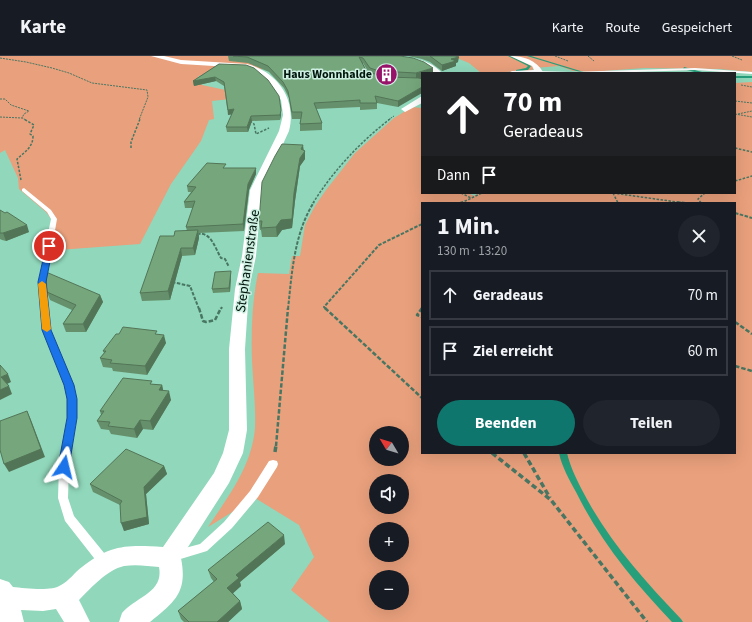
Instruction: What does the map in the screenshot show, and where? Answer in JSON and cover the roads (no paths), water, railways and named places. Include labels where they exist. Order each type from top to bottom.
[{"type":"street","name":"Stephanienstraße","points":[[155,56],[182,62],[247,66],[258,69],[276,84],[281,91],[285,98],[287,112],[284,131],[256,190],[249,256],[241,304],[237,349],[238,430],[232,453],[222,478],[169,557]]},
{"type":"street","points":[[383,56],[420,61],[432,67],[437,72]]},
{"type":"street","points":[[514,56],[535,64],[539,72]]},
{"type":"street","points":[[405,109],[421,100]]},
{"type":"street","points":[[12,622],[3,593],[44,600],[66,596],[85,578],[105,563],[133,555],[169,557],[172,573],[167,592],[131,622]]},
{"type":"street","points":[[66,596],[67,606],[78,622]]},
{"type":"lane","points":[[588,72],[683,69],[733,72]]},
{"type":"lane","points":[[539,72],[578,72]]},
{"type":"lane","points":[[736,72],[752,73]]},
{"type":"lane","points":[[24,190],[51,213],[54,219],[42,282],[47,330],[69,385],[72,399],[72,418],[64,467],[63,498],[69,518],[105,563]]},
{"type":"lane","points":[[169,557],[203,548],[228,525],[254,494],[273,464]]},
{"type":"waterway","points":[[509,56],[530,66],[527,69],[517,71]]},
{"type":"waterway","points":[[528,56],[583,72]]},
{"type":"waterway","points":[[684,68],[698,72]]},
{"type":"waterway","points":[[736,77],[752,77]]},
{"type":"waterway","points":[[563,454],[568,470],[597,524],[609,542],[635,575],[678,622]]},
{"type":"place","name":"Haus Wonnhalde","points":[[387,74]]}]
